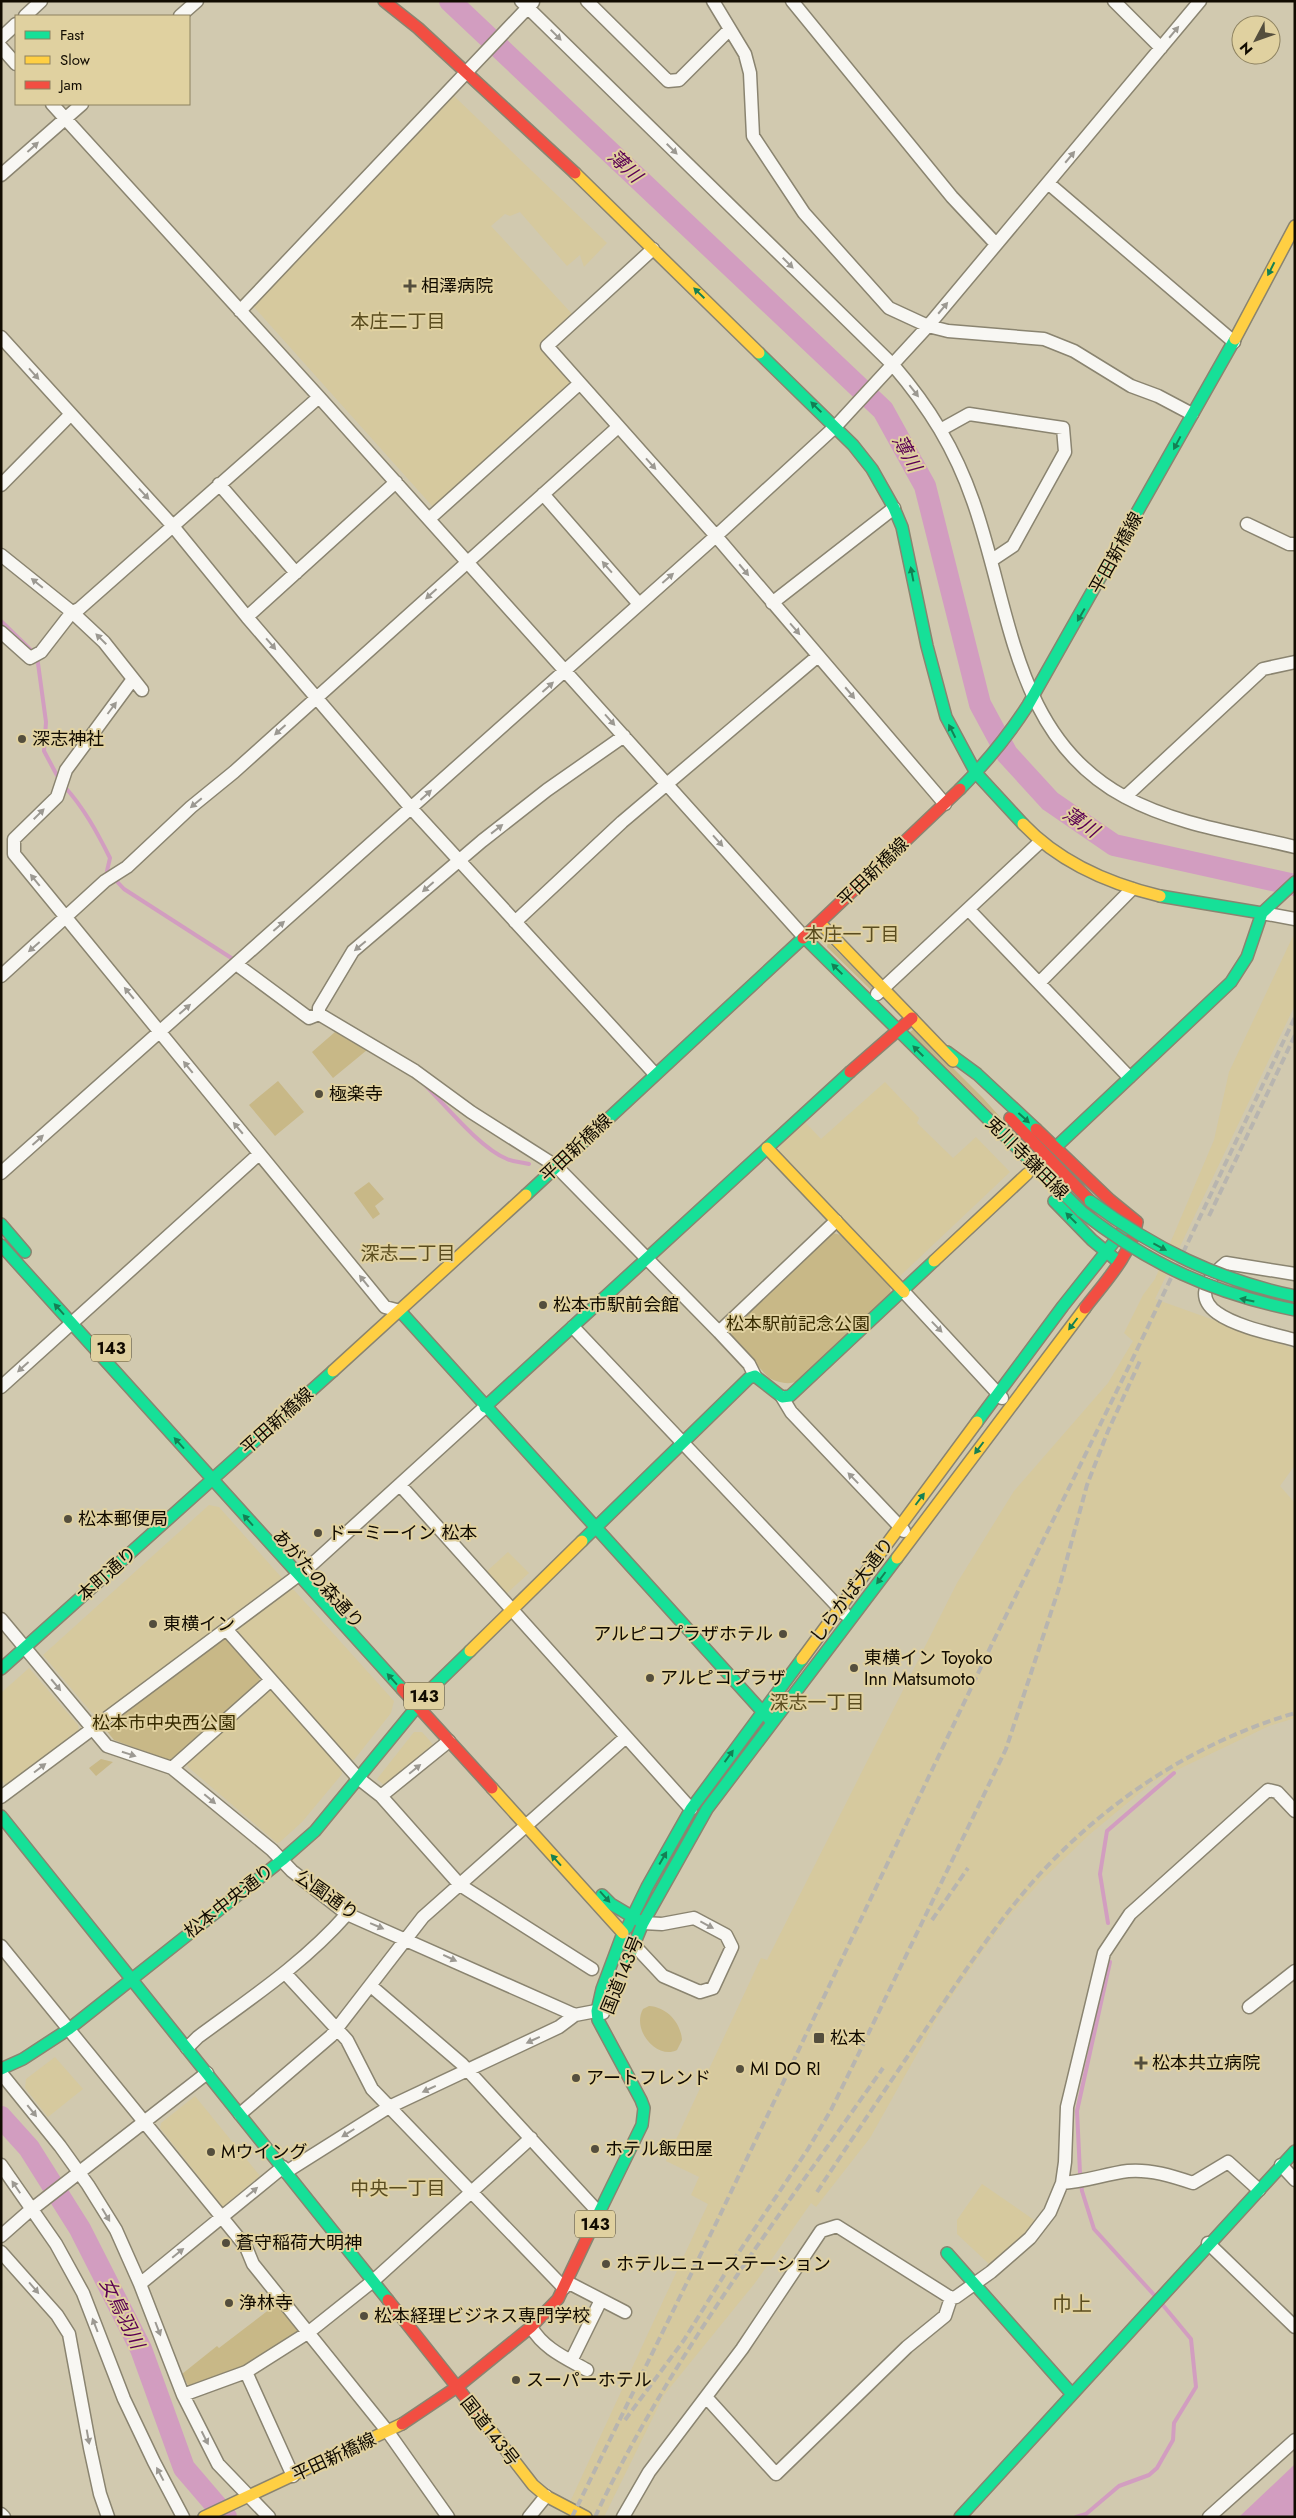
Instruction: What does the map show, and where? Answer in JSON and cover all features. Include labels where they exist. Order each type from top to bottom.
[{"type":"main road","points":[[384,1],[469,69],[653,249],[840,422],[872,469],[894,508],[908,553],[927,646],[946,718],[979,770],[1040,842],[1077,865],[1132,888],[1175,899],[1265,909]]},
{"type":"main road","name":"平田新橋線","points":[[212,1479],[400,1311],[654,1073],[820,923],[979,770],[1009,735],[1093,593],[1234,342],[1295,226]]},
{"type":"main road","points":[[947,1052],[977,1074],[1056,1147],[1231,982],[1247,957],[1265,909],[1295,882]]},
{"type":"main road","name":"兎川寺鎌田線","points":[[820,923],[1090,1201],[1127,1228],[1190,1262],[1238,1281],[1295,1296]]},
{"type":"main road","name":"兎川寺鎌田線","points":[[804,937],[1082,1212],[1131,1249],[1209,1288],[1237,1298],[1295,1310]]},
{"type":"main road","points":[[485,1407],[897,1029],[912,1018]]},
{"type":"main road","points":[[940,1072],[962,1103],[1027,1174],[1092,1240],[1118,1261]]},
{"type":"main road","name":"しらかば大通り","points":[[631,1916],[691,1809],[899,1526],[1128,1223],[1057,1156],[1056,1147]]},
{"type":"main road","name":"しらかば大通り","points":[[643,1923],[707,1809],[1102,1284],[1138,1228],[1137,1222],[1110,1200],[1056,1147]]},
{"type":"main road","points":[[767,1148],[904,1292]]},
{"type":"main road","points":[[755,1376],[782,1396],[790,1396],[796,1392],[1027,1174]]},
{"type":"main road","points":[[1,1224],[34,1262]]},
{"type":"main road","name":"あがたの森通り","points":[[1,1245],[78,1316],[212,1479],[424,1696],[624,1934]]},
{"type":"main road","points":[[400,1311],[772,1722]]},
{"type":"main road","name":"松本中央通り","points":[[1,2069],[23,2060],[69,2029],[282,1860],[315,1831],[424,1696],[749,1378],[755,1376]]},
{"type":"main road","points":[[212,1460],[231,1481]]},
{"type":"main road","name":"本町通り","points":[[1,1668],[212,1479]]},
{"type":"main road","name":"あがたの森通り","points":[[269,1523],[302,1571],[416,1706],[449,1742],[611,1904],[643,1923]]},
{"type":"main road","points":[[1,1816],[285,2169],[457,2387]]},
{"type":"main road","name":"国道143号","points":[[586,2517],[546,2496],[532,2485],[457,2387],[531,2327],[550,2309],[566,2285],[642,2125],[644,2115],[641,2100],[602,2027],[600,2012],[631,1916]]},
{"type":"main road","name":"国道143号","points":[[622,1972],[643,1923]]},
{"type":"main road","name":"国道143号","points":[[600,2012],[612,1997]]},
{"type":"main road","points":[[960,2517],[1162,2293],[1295,2150]]},
{"type":"main road","points":[[947,2253],[976,2283],[1058,2381],[1072,2393]]},
{"type":"main road","name":"平田新橋線","points":[[204,2517],[388,2432],[416,2416],[457,2387]]},
{"type":"street","points":[[26,15],[41,1]]},
{"type":"street","points":[[181,15],[196,1]]},
{"type":"street","points":[[588,1],[668,80],[679,80],[730,29]]},
{"type":"street","points":[[713,1],[745,54],[750,73],[753,136],[804,213],[889,308],[928,326],[973,334],[1044,339],[1074,351],[1131,386],[1158,396],[1192,414]]},
{"type":"street","points":[[792,1],[952,197],[996,244]]},
{"type":"street","points":[[1114,1],[1160,48]]},
{"type":"street","points":[[1,1173],[716,536],[840,422],[928,326],[1200,1]]},
{"type":"street","points":[[240,311],[469,69],[526,6],[914,390],[942,429],[973,500],[992,560],[1030,701],[1062,745],[1082,767],[1103,784],[1125,797],[1159,812],[1235,834],[1295,847]]},
{"type":"street","points":[[1,38],[15,25]]},
{"type":"street","points":[[1,47],[15,63]]},
{"type":"street","points":[[53,105],[566,670],[804,937]]},
{"type":"street","points":[[1,175],[81,105]]},
{"type":"street","points":[[1048,183],[1234,342]]},
{"type":"street","points":[[653,249],[547,346],[716,536],[945,804]]},
{"type":"street","points":[[1,338],[172,525],[247,617],[411,808],[654,1073]]},
{"type":"street","points":[[429,519],[579,384]]},
{"type":"street","points":[[1,632],[30,658],[38,654],[72,612],[79,609],[319,397]]},
{"type":"street","points":[[1,485],[71,414]]},
{"type":"street","points":[[942,429],[969,414],[1064,428],[1065,452],[1013,546],[992,560]]},
{"type":"street","points":[[1,976],[60,924],[65,917],[122,871],[618,427]]},
{"type":"street","points":[[247,617],[396,482]]},
{"type":"street","points":[[219,484],[296,573]]},
{"type":"street","points":[[543,494],[639,604]]},
{"type":"street","points":[[772,603],[894,508]]},
{"type":"street","points":[[1247,524],[1289,544],[1295,544]]},
{"type":"street","points":[[1,554],[72,612],[104,642],[142,690]]},
{"type":"street","points":[[515,922],[622,822],[818,656]]},
{"type":"street","points":[[1125,797],[1263,669],[1295,662]]},
{"type":"street","points":[[133,679],[62,782],[57,796],[14,839],[14,854],[385,1307],[400,1311]]},
{"type":"street","points":[[238,962],[309,1018],[316,1015],[353,951],[459,860],[547,790],[624,736]]},
{"type":"street","points":[[870,1002],[1040,842]]},
{"type":"street","points":[[1039,982],[1132,888]]},
{"type":"street","points":[[1265,909],[1295,919]]},
{"type":"street","points":[[969,910],[1129,1077]]},
{"type":"street","points":[[316,1015],[415,1071],[471,1112],[556,1166],[719,1332],[749,1364],[755,1376]]},
{"type":"street","points":[[1,1387],[259,1154]]},
{"type":"street","points":[[719,1332],[836,1221]]},
{"type":"street","points":[[1295,1274],[1226,1263],[1209,1280],[1206,1293],[1211,1309],[1222,1318],[1295,1340]]},
{"type":"street","points":[[904,1292],[999,1393],[1008,1410]]},
{"type":"street","points":[[573,1327],[850,1619]]},
{"type":"street","points":[[782,1396],[791,1412],[911,1538]]},
{"type":"street","points":[[1,1797],[302,1571],[485,1407]]},
{"type":"street","points":[[400,1485],[691,1809]]},
{"type":"street","name":"公園通り","points":[[1,1618],[106,1746],[172,1768],[348,1914],[406,1938],[574,2015]]},
{"type":"street","points":[[226,1629],[358,1778],[381,1796],[460,1885],[592,1969]]},
{"type":"street","points":[[172,1768],[271,1680]]},
{"type":"street","points":[[240,2114],[337,2030],[423,1917],[626,1737]]},
{"type":"street","points":[[381,1796],[449,1742]]},
{"type":"street","points":[[623,2517],[649,2472],[742,2349],[821,2231],[837,2226],[951,2298],[956,2297],[991,2272],[1040,2227],[1050,2212],[1062,2183],[1066,2162],[1067,2107],[1099,1967],[1108,1947],[1130,1914],[1268,1790],[1278,1792],[1295,1811]]},
{"type":"street","points":[[187,2048],[286,1973],[325,1939],[348,1914]]},
{"type":"street","points":[[634,1945],[663,1976],[700,1992],[713,1988],[732,1947],[726,1935],[694,1918],[662,1924],[643,1923]]},
{"type":"street","points":[[1,1946],[246,2247],[254,2264],[388,2432],[448,2517]]},
{"type":"street","points":[[1249,2007],[1295,1971]]},
{"type":"street","points":[[286,1973],[347,2040],[372,2089],[472,2193],[566,2285],[625,2312]]},
{"type":"street","points":[[371,1986],[468,2070],[600,2214]]},
{"type":"street","points":[[140,2284],[285,2169],[389,2107],[559,2027],[574,2015],[600,2012]]},
{"type":"street","points":[[1,2236],[34,2207],[145,2123],[207,2073]]},
{"type":"street","points":[[1,2074],[75,2177],[116,2230],[140,2284],[183,2395],[218,2464],[243,2498],[269,2517]]},
{"type":"street","points":[[183,2395],[246,2372],[309,2332],[373,2281],[531,2138]]},
{"type":"street","points":[[1062,2183],[1129,2171],[1158,2172],[1193,2183],[1228,2162],[1259,2190]]},
{"type":"street","points":[[1,2164],[34,2207],[83,2293],[124,2399],[183,2517]]},
{"type":"street","points":[[1281,2165],[1295,2180]]},
{"type":"street","points":[[1208,2243],[1295,2327]]},
{"type":"street","points":[[1,2252],[58,2315],[69,2334],[100,2494],[108,2517]]},
{"type":"street","points":[[706,2397],[776,2474],[895,2358],[945,2316],[951,2298]]},
{"type":"street","points":[[571,2361],[601,2300]]},
{"type":"street","points":[[531,2327],[539,2340],[587,2370]]},
{"type":"street","points":[[246,2372],[293,2476]]},
{"type":"street","points":[[1208,2517],[1295,2440]]},
{"type":"street","points":[[530,2517],[546,2496]]},
{"type":"street","points":[[1,2514],[4,2517]]},
{"type":"shaded area","name":"相澤病院","points":[[454,96],[607,243],[584,267],[580,255],[567,266],[520,212],[510,216],[505,214],[491,226],[573,315],[540,345],[573,383],[434,508],[253,306]]},
{"type":"shaded area","points":[[1293,936],[1295,1005],[1155,1299],[1295,1349],[1295,1465],[1280,1486],[1295,1503],[1295,1718],[1269,1726],[1154,1781],[1090,1834],[1042,1880],[1011,1914],[939,2015],[870,2138],[816,2207],[811,2203],[755,2283],[664,2395],[604,2517],[563,2517],[708,2204],[691,2195],[699,2177],[666,2161],[761,1958],[767,1960],[957,1583],[1014,1491],[1108,1383],[1133,1341],[1124,1333],[1143,1295],[1155,1279],[1214,1140],[1229,1072]]},
{"type":"shaded area","points":[[885,1082],[919,1118],[917,1123],[953,1158],[976,1137],[1010,1172],[898,1278],[778,1152],[781,1145],[805,1122],[821,1139]]},
{"type":"shaded area","points":[[209,1505],[219,1507],[282,1578],[100,1715],[92,1713],[43,1655]]},
{"type":"shaded area","points":[[508,1552],[529,1573],[505,1595],[485,1573]]},
{"type":"shaded area","points":[[286,1589],[294,1590],[394,1701],[391,1713],[354,1760],[347,1759],[236,1633],[237,1626]]},
{"type":"shaded area","points":[[29,1668],[78,1725],[79,1731],[6,1785],[1,1779],[1,1693]]},
{"type":"shaded area","points":[[272,1689],[341,1766],[342,1774],[302,1822],[277,1843],[188,1767],[186,1762],[266,1691]]},
{"type":"shaded area","points":[[414,1732],[422,1732],[436,1748],[386,1787],[377,1779]]},
{"type":"shaded area","points":[[55,2057],[83,2089],[48,2117],[25,2088],[26,2079]]},
{"type":"shaded area","points":[[195,2096],[260,2176],[223,2207],[160,2128],[161,2123]]},
{"type":"shaded area","points":[[982,2184],[1037,2222],[1027,2234],[989,2264],[957,2234],[957,2220]]},
{"type":"shaded area","points":[[1295,2464],[1295,2517],[1239,2517]]},
{"type":"green space","points":[[828,942],[874,989],[872,991],[827,947]]},
{"type":"green space","points":[[914,1029],[983,1098],[1026,1146],[910,1032]]},
{"type":"green space","points":[[335,1032],[367,1050],[333,1078],[312,1052]]},
{"type":"green space","points":[[278,1081],[304,1112],[275,1136],[249,1105]]},
{"type":"green space","points":[[369,1182],[384,1199],[375,1206],[380,1214],[373,1219],[354,1193]]},
{"type":"green space","name":"松本駅前記念公園","points":[[833,1233],[841,1235],[890,1286],[891,1295],[799,1381],[788,1383],[773,1380],[731,1337],[732,1328]]},
{"type":"green space","name":"松本市中央西公園","points":[[220,1639],[227,1640],[259,1676],[260,1682],[176,1757],[168,1760],[114,1740],[106,1730],[108,1723]]},
{"type":"green space","points":[[101,1759],[113,1762],[96,1776],[89,1768]]},
{"type":"green space","points":[[649,2006],[662,2009],[676,2022],[682,2040],[677,2050],[670,2052],[662,2051],[648,2042],[643,2034],[640,2017],[643,2009]]},
{"type":"green space","points":[[279,2302],[297,2325],[298,2332],[244,2367],[189,2387],[182,2374],[217,2346],[219,2348]]},
{"type":"waterway","name":"薄川","points":[[450,1],[883,410],[925,486],[980,704],[1007,754],[1050,801],[1114,845],[1295,885]]},
{"type":"waterway","points":[[1,621],[37,656],[46,722],[44,751],[60,781]]},
{"type":"waterway","points":[[64,786],[90,820],[110,858],[107,871],[124,889],[236,961]]},
{"type":"waterway","points":[[426,1086],[486,1146],[507,1159],[529,1164]]},
{"type":"waterway","points":[[1108,1923],[1100,1874],[1107,1831],[1174,1773]]},
{"type":"waterway","points":[[1110,1962],[1077,2111],[1082,2191],[1094,2229],[1156,2297]]},
{"type":"waterway","name":"女鳥羽川","points":[[1,2117],[29,2148],[80,2229],[141,2349],[184,2468],[226,2517]]},
{"type":"waterway","points":[[1076,2517],[1086,2514],[1119,2486],[1149,2475],[1157,2468],[1173,2440],[1174,2423],[1196,2387],[1191,2339],[1162,2304]]},
{"type":"railway","points":[[572,2517],[721,2213],[992,1644],[1134,1356],[1295,1017]]},
{"type":"railway","points":[[1209,1216],[1295,1035]]},
{"type":"railway","points":[[625,2420],[684,2340],[731,2264],[808,2149],[831,2110],[856,2059],[1006,1749],[1059,1588],[1087,1485],[1108,1431],[1140,1361]]},
{"type":"railway","points":[[817,2192],[979,1951],[1030,1885],[1057,1856],[1117,1803],[1150,1780],[1220,1741],[1295,1713]]},
{"type":"railway","points":[[932,1920],[968,1868]]},
{"type":"railway","points":[[595,2517],[625,2457],[693,2343],[729,2287],[883,2068]]},
{"type":"traffic: fast","points":[[960,789],[996,749],[1028,705],[1235,339]]},
{"type":"traffic: fast","points":[[759,353],[853,445],[872,469],[894,508],[902,527],[927,646],[946,717],[976,773],[1023,824]]},
{"type":"traffic: fast","points":[[1056,1147],[1231,982],[1247,957],[1262,913],[1295,882]]},
{"type":"traffic: fast","points":[[1160,896],[1262,913]]},
{"type":"traffic: fast","points":[[804,937],[1082,1212]]},
{"type":"traffic: fast","points":[[526,1195],[803,938]]},
{"type":"traffic: fast","points":[[947,1052],[977,1074],[1036,1129]]},
{"type":"traffic: fast","points":[[485,1407],[850,1072]]},
{"type":"traffic: fast","points":[[1054,1201],[1092,1240],[1115,1259]]},
{"type":"traffic: fast","points":[[1090,1201],[1138,1233],[1187,1260],[1239,1281],[1295,1296]]},
{"type":"traffic: fast","points":[[1082,1212],[1132,1247],[1182,1274],[1236,1295],[1295,1310]]},
{"type":"traffic: fast","points":[[1,1224],[25,1252]]},
{"type":"traffic: fast","points":[[977,1422],[1063,1306],[1125,1228]]},
{"type":"traffic: fast","points":[[1,1245],[402,1689]]},
{"type":"traffic: fast","points":[[582,1541],[749,1378],[755,1376],[782,1397],[790,1396],[934,1261]]},
{"type":"traffic: fast","points":[[400,1311],[770,1720]]},
{"type":"traffic: fast","points":[[1,1669],[333,1371]]},
{"type":"traffic: fast","points":[[643,1923],[707,1809],[897,1558]]},
{"type":"traffic: fast","points":[[1,2069],[23,2059],[69,2029],[282,1860],[315,1831],[433,1687],[470,1651]]},
{"type":"traffic: fast","points":[[627,1928],[647,1887],[691,1809],[802,1659]]},
{"type":"traffic: fast","points":[[1,1816],[388,2300]]},
{"type":"traffic: fast","points":[[602,1895],[611,1904],[643,1923],[628,1959]]},
{"type":"traffic: fast","points":[[595,2221],[642,2125],[644,2108],[598,2020],[597,2011],[602,1989],[623,1933]]},
{"type":"traffic: fast","points":[[960,2517],[1295,2151]]},
{"type":"traffic: fast","points":[[947,2253],[1071,2393]]},
{"type":"traffic: slow","points":[[575,173],[759,353]]},
{"type":"traffic: slow","points":[[1235,339],[1295,226]]},
{"type":"traffic: slow","points":[[1023,824],[1053,850],[1086,870],[1123,885],[1160,896]]},
{"type":"traffic: slow","points":[[820,923],[953,1061]]},
{"type":"traffic: slow","points":[[767,1148],[904,1292]]},
{"type":"traffic: slow","points":[[934,1261],[1027,1174]]},
{"type":"traffic: slow","points":[[333,1371],[526,1195]]},
{"type":"traffic: slow","points":[[897,1558],[1085,1308]]},
{"type":"traffic: slow","points":[[802,1659],[977,1422]]},
{"type":"traffic: slow","points":[[470,1651],[582,1541]]},
{"type":"traffic: slow","points":[[492,1788],[623,1933]]},
{"type":"traffic: slow","points":[[482,2419],[533,2485],[546,2496],[586,2517]]},
{"type":"traffic: slow","points":[[204,2517],[402,2424]]},
{"type":"traffic: jam","points":[[384,1],[418,28],[575,173]]},
{"type":"traffic: jam","points":[[803,938],[960,789]]},
{"type":"traffic: jam","points":[[850,1072],[912,1018]]},
{"type":"traffic: jam","points":[[1010,1118],[1090,1201]]},
{"type":"traffic: jam","points":[[1036,1129],[1110,1200],[1137,1222],[1134,1234],[1123,1257],[1085,1308]]},
{"type":"traffic: jam","points":[[402,1689],[492,1788]]},
{"type":"traffic: jam","points":[[482,2419],[457,2387],[531,2327],[558,2299],[595,2221]]},
{"type":"traffic: jam","points":[[388,2300],[457,2387],[402,2424]]},
{"type":"place","name":"相澤病院","points":[[410,286]]},
{"type":"place","name":"深志神社","points":[[22,739]]},
{"type":"place","name":"極楽寺","points":[[319,1094]]},
{"type":"place","name":"松本市駅前会館","points":[[543,1305]]},
{"type":"place","name":"松本郵便局","points":[[68,1519]]},
{"type":"place","name":"ドーミーイン 松本","points":[[318,1533]]},
{"type":"place","name":"東横イン","points":[[153,1624]]},
{"type":"place","name":"アルピコプラザホテル","points":[[783,1634]]},
{"type":"place","name":"東横イン Toyoko Inn Matsumoto","points":[[854,1668]]},
{"type":"place","name":"アルピコプラザ","points":[[650,1678]]},
{"type":"place","name":"松本","points":[[819,2038]]},
{"type":"place","name":"松本共立病院","points":[[1141,2063]]},
{"type":"place","name":"MI DO RI","points":[[740,2069]]},
{"type":"place","name":"アートフレンド","points":[[576,2078]]},
{"type":"place","name":"ホテル飯田屋","points":[[595,2149]]},
{"type":"place","name":"Mウイング","points":[[211,2152]]},
{"type":"place","name":"蒼守稲荷大明神","points":[[226,2243]]},
{"type":"place","name":"ホテルニューステーション","points":[[606,2264]]},
{"type":"place","name":"浄林寺","points":[[229,2303]]},
{"type":"place","name":"松本経理ビジネス専門学校","points":[[364,2316]]},
{"type":"place","name":"スーパーホテル","points":[[516,2380]]},
{"type":"district","name":"本庄二丁目","points":[[398,321]]},
{"type":"district","name":"本庄一丁目","points":[[852,934]]},
{"type":"district","name":"深志二丁目","points":[[408,1253]]},
{"type":"district","name":"深志一丁目","points":[[817,1702]]},
{"type":"district","name":"中央一丁目","points":[[398,2188]]},
{"type":"district","name":"巾上","points":[[1072,2304]]}]
